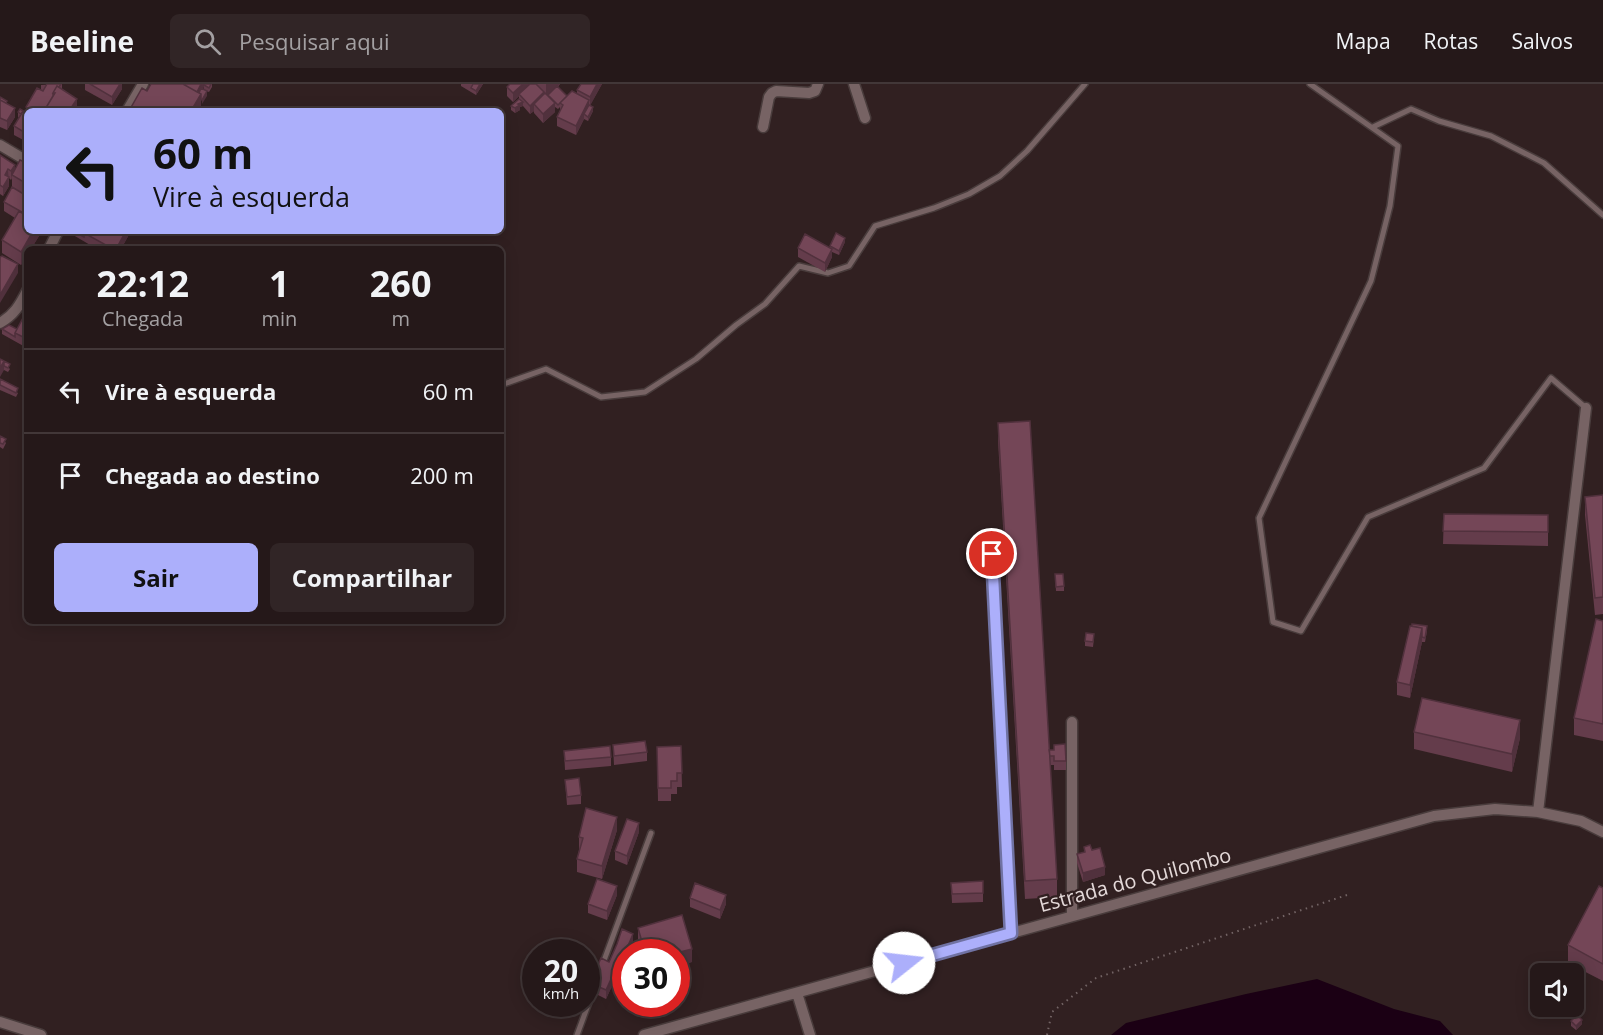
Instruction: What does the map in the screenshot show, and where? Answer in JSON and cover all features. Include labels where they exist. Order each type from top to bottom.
[{"type":"street","points":[[129,108],[143,84]]},
{"type":"street","points":[[763,127],[769,97],[772,93],[776,91],[809,93],[815,91],[818,84]]},
{"type":"street","points":[[855,84],[865,118]]},
{"type":"street","points":[[0,146],[24,159]]},
{"type":"street","points":[[0,323],[9,318],[24,296]]},
{"type":"street","points":[[1538,812],[1586,408]]},
{"type":"street","points":[[1072,722],[1072,915]]},
{"type":"street","name":"Estrada do Quilombo","points":[[644,1035],[1434,816],[1495,808],[1538,812],[1581,821],[1603,832]]},
{"type":"street","points":[[797,993],[810,1035]]},
{"type":"street","points":[[0,1022],[40,1035]]},
{"type":"street","points":[[688,1023],[692,1035]]},
{"type":"lane","points":[[504,384],[546,369],[601,398],[645,392],[696,359],[765,304],[799,266],[828,273],[849,266],[874,226],[934,208],[969,194],[1000,176],[1027,151],[1085,84]]},
{"type":"lane","points":[[1310,84],[1398,146],[1390,206],[1371,280],[1259,518],[1273,622],[1301,632],[1368,517],[1484,468],[1551,378],[1586,408]]},
{"type":"lane","points":[[1373,128],[1411,109],[1439,121],[1491,136],[1544,163],[1603,215]]},
{"type":"lane","points":[[992,554],[1011,933]]},
{"type":"lane","points":[[602,968],[651,832]]},
{"type":"lane","points":[[577,1035],[583,1017]]},
{"type":"path","points":[[1047,1035],[1052,1012],[1096,978],[1350,894]]},
{"type":"shaded area","points":[[1317,979],[1394,1009],[1440,1021],[1453,1035],[1111,1035],[1126,1023]]},
{"type":"building","points":[[47,84],[61,84],[57,86],[46,108],[26,107],[37,88],[43,91]]},
{"type":"building","points":[[90,84],[120,84],[112,97]]},
{"type":"building","points":[[151,84],[183,84],[201,94],[193,108],[131,108],[142,88],[147,91]]},
{"type":"building","points":[[183,84],[201,84],[197,92]]},
{"type":"building","points":[[473,84],[480,84],[476,91],[471,88]]},
{"type":"building","points":[[510,84],[523,84],[513,93],[507,87]]},
{"type":"building","points":[[530,84],[536,84],[544,92],[530,106],[519,94]]},
{"type":"building","points":[[581,84],[597,84],[590,97],[577,90]]},
{"type":"building","points":[[57,86],[77,99],[71,108],[46,108],[55,93],[53,93]]},
{"type":"building","points":[[557,86],[567,96],[558,105],[548,95]]},
{"type":"building","points":[[201,88],[207,91],[202,100],[199,93]]},
{"type":"building","points":[[572,91],[589,100],[576,126],[557,117],[563,105],[560,103]]},
{"type":"building","points":[[545,93],[555,103],[543,114],[534,104]]},
{"type":"building","points":[[519,99],[523,102],[518,104],[520,105],[515,108],[511,106]]},
{"type":"building","points":[[0,100],[15,108],[7,121],[0,118]]},
{"type":"building","points":[[589,105],[593,107],[588,117],[584,114]]},
{"type":"building","points":[[23,111],[24,112],[24,132],[14,126]]},
{"type":"building","points":[[0,155],[15,165],[11,171],[8,169],[5,175],[9,177],[3,187],[0,185]]},
{"type":"building","points":[[20,160],[24,162],[24,182],[12,175]]},
{"type":"building","points":[[12,187],[24,194],[24,213],[4,202]]},
{"type":"building","points":[[19,211],[24,214],[24,234],[31,234],[21,252],[2,240]]},
{"type":"building","points":[[836,233],[845,238],[839,251],[830,246]]},
{"type":"building","points":[[86,234],[124,234],[118,246],[108,246]]},
{"type":"building","points":[[805,234],[832,249],[825,263],[798,248]]},
{"type":"building","points":[[0,257],[18,264],[0,295]]},
{"type":"building","points":[[24,316],[23,337],[15,333]]},
{"type":"building","points":[[9,325],[17,329],[15,337],[2,329]]},
{"type":"building","points":[[4,361],[10,364],[8,368],[4,366]]},
{"type":"building","points":[[0,379],[18,388],[16,393],[0,385]]},
{"type":"building","points":[[1030,421],[1057,879],[1025,881],[998,423]]},
{"type":"building","points":[[0,436],[6,439],[3,444],[0,443]]},
{"type":"building","points":[[1603,495],[1603,597],[1595,598],[1585,497]]},
{"type":"building","points":[[1444,514],[1548,515],[1548,532],[1443,531]]},
{"type":"building","points":[[1055,574],[1063,574],[1064,586],[1056,587]]},
{"type":"building","points":[[1596,619],[1603,621],[1603,724],[1574,718]]},
{"type":"building","points":[[1412,624],[1427,626],[1425,638],[1422,637],[1422,628],[1412,626]]},
{"type":"building","points":[[1410,626],[1422,628],[1410,685],[1397,682]]},
{"type":"building","points":[[1086,633],[1094,634],[1093,642],[1085,641]]},
{"type":"building","points":[[1422,698],[1520,720],[1512,754],[1414,732]]},
{"type":"building","points":[[645,741],[647,752],[614,756],[613,745]]},
{"type":"building","points":[[1065,744],[1066,761],[1054,761],[1054,756],[1050,756],[1049,750],[1054,750],[1054,745]]},
{"type":"building","points":[[610,746],[611,757],[565,761],[564,751]]},
{"type":"building","points":[[681,746],[682,773],[677,773],[677,781],[671,781],[671,788],[658,788],[657,747]]},
{"type":"building","points":[[579,778],[581,795],[567,797],[565,780]]},
{"type":"building","points":[[586,808],[617,817],[602,866],[577,859],[583,838],[579,837]]},
{"type":"building","points":[[627,819],[639,823],[627,856],[615,851]]},
{"type":"building","points":[[1090,845],[1092,850],[1100,848],[1105,867],[1083,873],[1077,854],[1085,852],[1084,847]]},
{"type":"building","points":[[597,879],[617,886],[607,911],[588,904]]},
{"type":"building","points":[[983,881],[983,893],[952,894],[951,883]]},
{"type":"building","points":[[695,883],[726,895],[720,910],[690,898]]},
{"type":"building","points":[[1599,886],[1603,888],[1603,964],[1568,945]]},
{"type":"building","points":[[682,915],[689,939],[641,939],[638,928]]},
{"type":"building","points":[[622,929],[633,934],[631,939],[619,939]]},
{"type":"building","points":[[612,955],[612,977],[606,990],[600,987],[600,960],[601,958],[609,962]]},
{"type":"building","points":[[1575,1017],[1582,1020],[1576,1026],[1571,1021]]},
{"type":"route","points":[[904,963],[1011,933],[992,554]]}]
